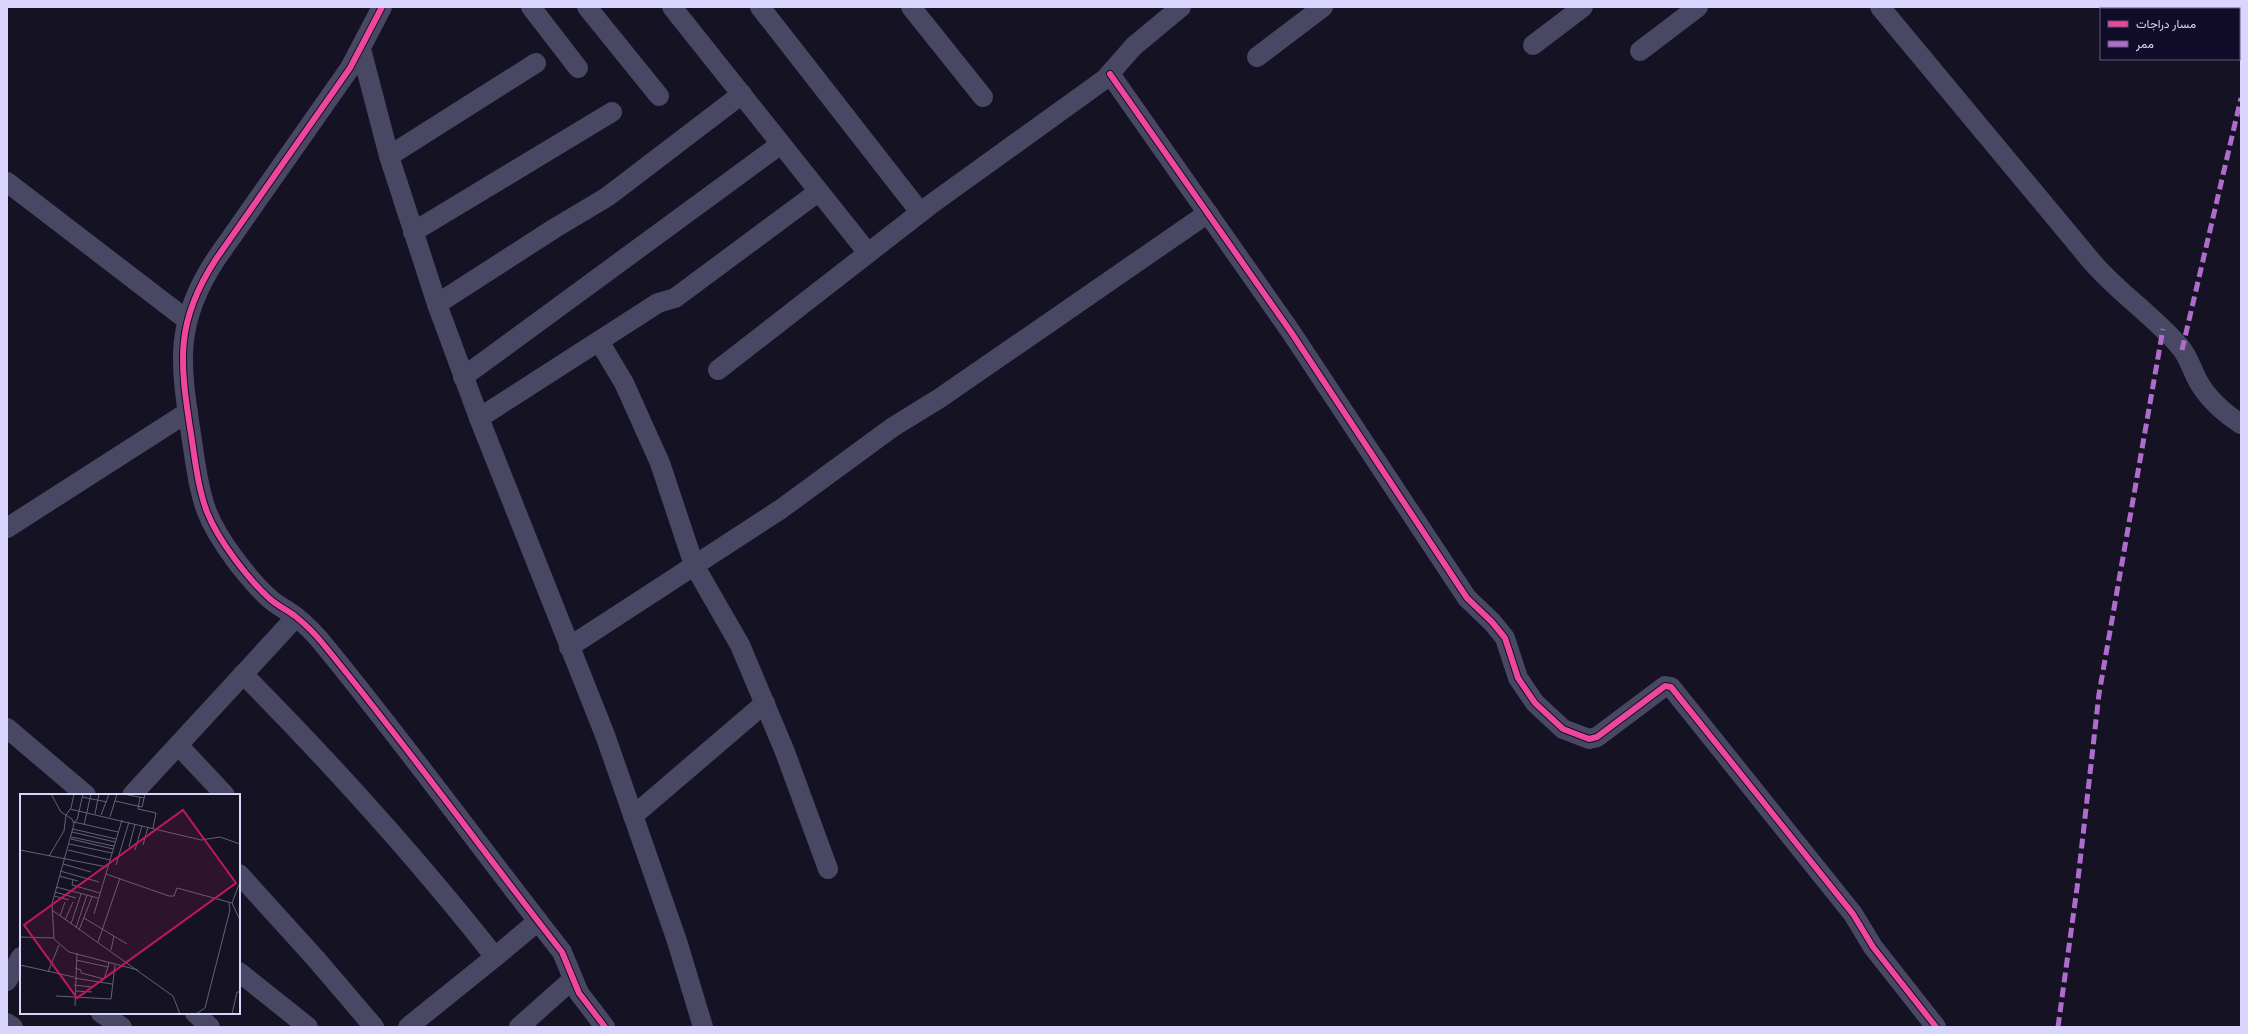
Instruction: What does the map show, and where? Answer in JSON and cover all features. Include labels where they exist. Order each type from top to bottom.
[{"type":"street","points":[[382,7],[361,49],[345,76],[201,281],[190,305],[182,357],[195,462],[207,512],[229,551],[271,600],[296,617],[327,649],[562,952],[579,993],[605,1027]]},
{"type":"street","points":[[531,7],[578,68]]},
{"type":"street","points":[[587,7],[659,96]]},
{"type":"street","points":[[672,7],[868,253]]},
{"type":"street","points":[[760,7],[920,212]]},
{"type":"street","points":[[911,7],[983,97]]},
{"type":"street","points":[[718,370],[920,212],[1110,74],[1159,13],[1182,7]]},
{"type":"street","points":[[1257,57],[1323,7]]},
{"type":"street","points":[[1533,45],[1583,7]]},
{"type":"street","points":[[1640,51],[1698,7]]},
{"type":"street","points":[[1880,7],[2107,280],[2150,316],[2171,337],[2185,355],[2204,391],[2221,409],[2241,424]]},
{"type":"street","points":[[361,49],[389,156],[437,304],[463,377],[569,648],[605,735],[677,941],[703,1027]]},
{"type":"street","points":[[389,156],[536,63]]},
{"type":"street","points":[[1110,74],[1291,332],[1467,598],[1492,622],[1505,638],[1518,678],[1535,703],[1559,726],[1590,739],[1597,737],[1665,686],[1671,686],[1845,904],[1864,930],[1873,947],[1936,1027]]},
{"type":"street","points":[[437,304],[555,228],[607,197],[742,94]]},
{"type":"street","points":[[413,232],[612,112]]},
{"type":"street","points":[[463,377],[781,144]]},
{"type":"street","points":[[7,182],[187,320]]},
{"type":"street","points":[[479,418],[658,303],[673,300],[818,192]]},
{"type":"street","points":[[569,648],[781,509],[893,427],[940,398],[1208,213]]},
{"type":"street","points":[[599,340],[624,383],[660,463],[694,565],[740,645],[765,703],[828,869]]},
{"type":"street","points":[[7,528],[188,412]]},
{"type":"street","points":[[133,794],[296,617]]},
{"type":"street","points":[[243,674],[307,739],[430,877],[495,957]]},
{"type":"street","points":[[633,816],[765,703]]},
{"type":"street","points":[[7,728],[85,794]]},
{"type":"street","points":[[178,745],[224,794]]},
{"type":"street","points":[[240,875],[316,959],[374,1027]]},
{"type":"street","points":[[408,1027],[538,921]]},
{"type":"street","points":[[7,981],[20,959]]},
{"type":"street","points":[[240,973],[308,1027]]},
{"type":"street","points":[[519,1027],[573,979]]},
{"type":"street","points":[[102,1014],[122,1027]]},
{"type":"street","points":[[196,1014],[210,1027]]},
{"type":"street","points":[[7,1023],[13,1027]]},
{"type":"marked path","points":[[2182,350],[2241,98]]},
{"type":"marked path","points":[[2058,1027],[2077,888],[2099,694],[2163,329]]},
{"type":"cycle path","points":[[382,7],[350,68],[216,259],[202,282],[193,303],[187,324],[183,364],[187,409],[199,484],[204,503],[212,523],[218,535],[234,558],[261,591],[276,604],[303,622],[324,645],[414,759],[562,952],[579,993],[605,1027]]},
{"type":"cycle path","points":[[1110,74],[1291,332],[1467,598],[1492,622],[1505,638],[1518,678],[1535,703],[1563,729],[1589,739],[1597,737],[1665,686],[1671,687],[1853,914],[1873,947],[1936,1027]]}]
